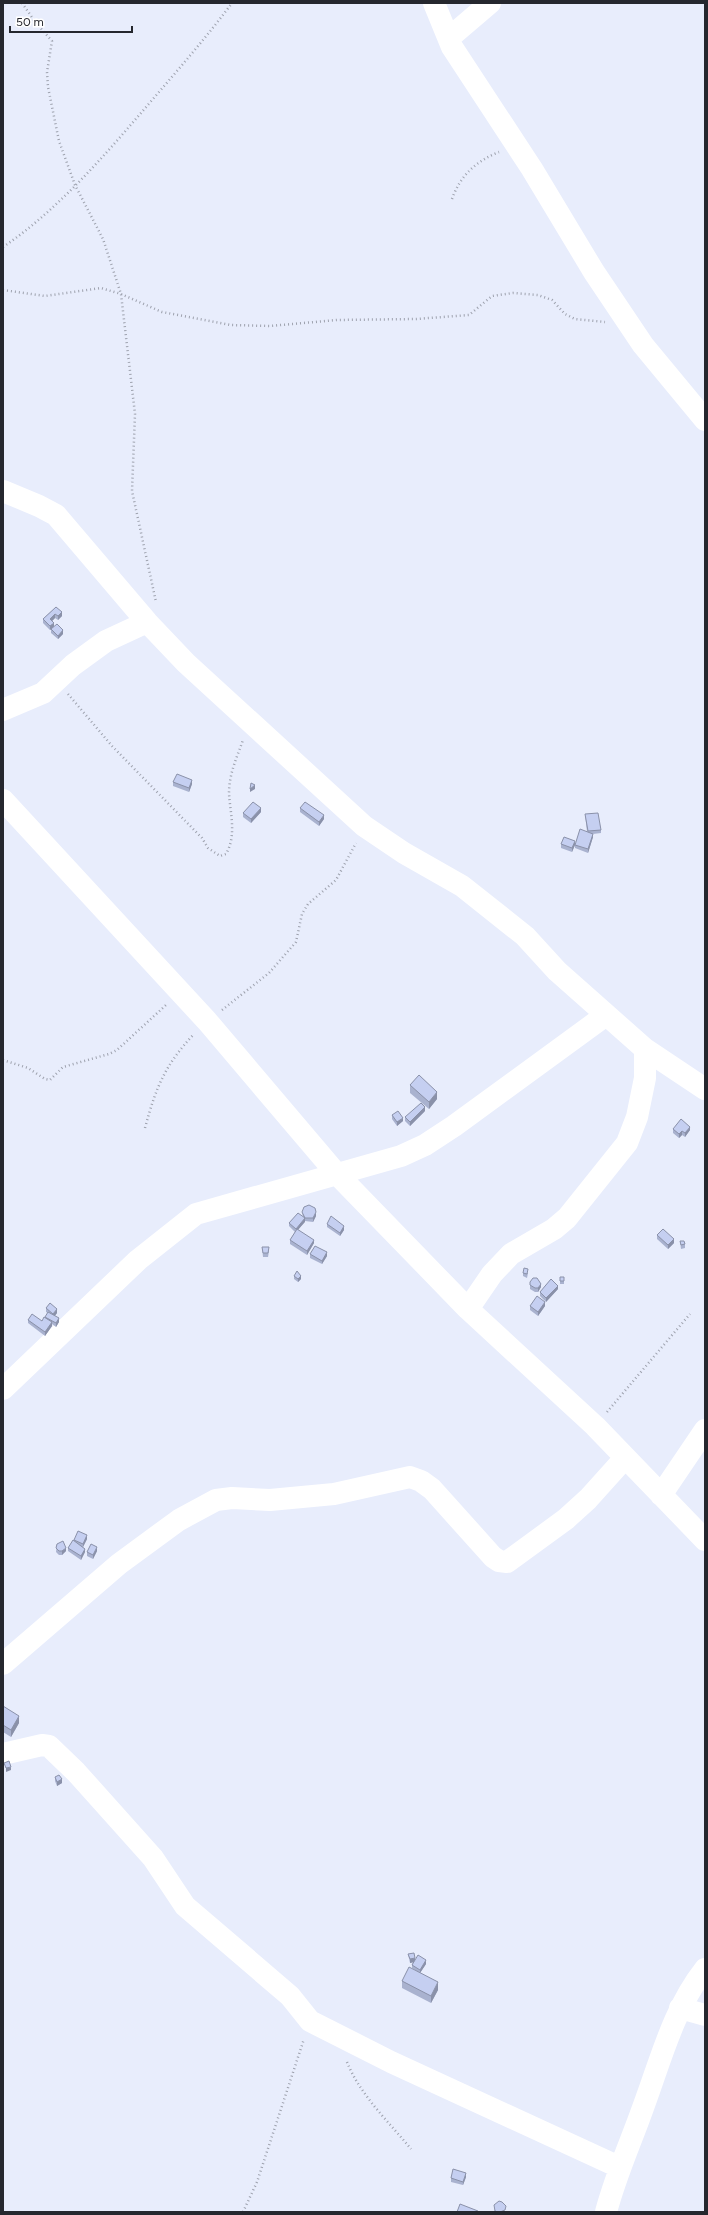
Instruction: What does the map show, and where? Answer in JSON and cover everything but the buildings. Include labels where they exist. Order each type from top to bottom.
[{"type":"street","points":[[434,3],[452,47],[516,145],[594,272],[644,345],[705,420]]},
{"type":"street","points":[[449,38],[490,3]]},
{"type":"street","points":[[3,491],[56,515],[152,613],[186,663],[364,826],[473,895],[526,936],[556,971],[645,1049],[705,1089]]},
{"type":"street","points":[[3,710],[43,693],[73,665],[106,641],[152,613]]},
{"type":"street","points":[[3,800],[207,1022],[336,1174],[468,1309],[595,1426],[624,1459],[705,1540]]},
{"type":"street","points":[[3,1389],[138,1260],[196,1214],[401,1156],[425,1145],[511,1086],[606,1015]]},
{"type":"street","points":[[468,1309],[492,1274],[511,1254],[554,1229],[567,1218],[626,1143],[637,1117],[645,1078],[645,1049]]},
{"type":"street","points":[[661,1495],[705,1430]]},
{"type":"street","points":[[3,1664],[119,1564],[179,1520],[216,1500],[232,1498],[270,1500],[334,1494],[410,1477],[421,1481],[432,1489],[493,1557],[507,1562],[566,1519],[588,1499],[624,1459]]},
{"type":"street","points":[[3,1754],[42,1744],[49,1746],[76,1772],[153,1858],[185,1906],[290,1996],[310,2021],[391,2062],[619,2167]]},
{"type":"street","points":[[608,2211],[619,2167],[636,2128],[680,2008],[705,1969]]},
{"type":"street","points":[[680,2008],[705,2015]]},
{"type":"path","points":[[22,3],[36,23],[52,41],[47,72],[48,87],[59,141],[75,185],[103,239],[121,294],[135,414],[132,491],[152,613]]},
{"type":"path","points":[[3,247],[28,230],[107,152],[211,31],[232,3]]},
{"type":"path","points":[[452,199],[457,185],[470,170],[495,154],[516,145]]},
{"type":"path","points":[[3,290],[45,296],[101,288],[121,294],[162,312],[231,325],[270,326],[337,320],[455,317],[469,315],[492,296],[512,293],[538,295],[552,300],[565,314],[575,319],[590,322],[628,322]]},
{"type":"path","points":[[57,681],[112,746],[202,838],[208,848],[220,856],[226,854],[230,844],[232,831],[230,778],[250,722]]},
{"type":"path","points":[[145,1128],[158,1083],[172,1062],[207,1022],[269,973],[296,942],[302,914],[308,904],[336,880],[345,868],[364,826]]},
{"type":"path","points":[[3,1060],[28,1068],[45,1079],[50,1080],[63,1068],[109,1054],[117,1050],[180,992]]},
{"type":"path","points":[[595,1426],[690,1314]]},
{"type":"path","points":[[243,2212],[257,2182],[310,2021]]},
{"type":"path","points":[[336,2033],[351,2072],[371,2101],[412,2149]]}]
